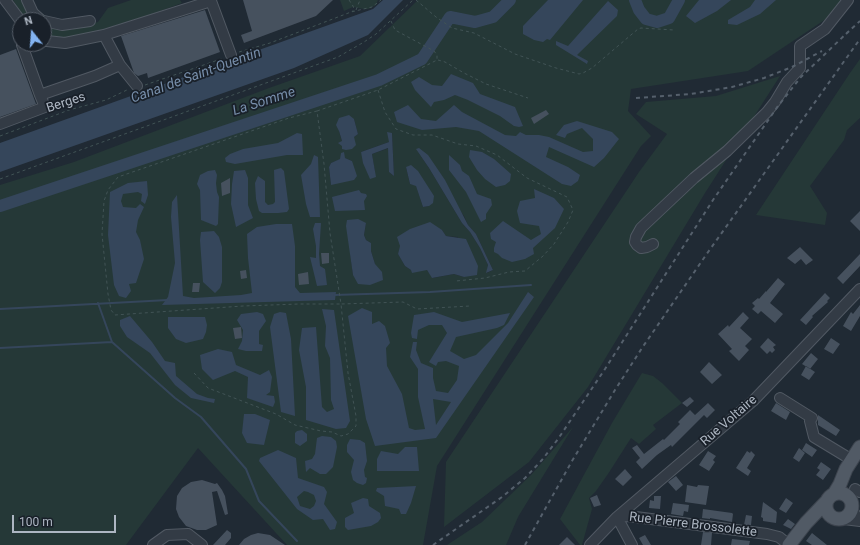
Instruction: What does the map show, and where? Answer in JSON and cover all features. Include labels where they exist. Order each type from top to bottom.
[{"type":"main road","points":[[844,494],[826,510],[830,516],[836,520],[848,514],[852,501],[844,494],[842,478],[860,447]]},
{"type":"main road","points":[[789,545],[812,516],[844,494]]},
{"type":"main road","points":[[812,516],[830,516]]},
{"type":"street","points":[[5,0],[14,12]]},
{"type":"street","points":[[27,0],[33,12]]},
{"type":"street","points":[[653,244],[641,248],[637,245],[635,242],[636,237],[642,228],[694,178],[727,151],[767,112],[787,82],[800,68],[800,46],[825,29],[848,0]]},
{"type":"street","points":[[52,42],[65,43],[104,35],[210,1],[231,55]]},
{"type":"street","points":[[52,22],[62,25],[90,21]]},
{"type":"street","points":[[104,35],[120,65],[137,86]]},
{"type":"street","points":[[0,124],[45,107],[25,52]]},
{"type":"street","points":[[40,95],[95,76],[120,65]]},
{"type":"street","name":"Rue Voltaire","points":[[590,545],[617,517],[753,401],[860,289]]},
{"type":"street","points":[[780,398],[812,418],[810,421],[814,437],[852,460]]},
{"type":"street","points":[[848,514],[860,521]]},
{"type":"street","name":"Rue Pierre Brossolette","points":[[617,517],[628,516],[767,534],[779,537],[789,545]]},
{"type":"street","points":[[617,517],[632,545]]},
{"type":"street","points":[[153,545],[168,535],[188,534],[202,545]]},
{"type":"path","points":[[349,0],[354,10],[351,12]]},
{"type":"path","points":[[356,11],[360,0]]},
{"type":"path","points":[[351,12],[372,7],[381,0]]},
{"type":"path","points":[[0,179],[338,57],[364,42],[413,0]]},
{"type":"path","points":[[416,0],[450,26],[474,33],[515,54],[579,74],[592,68],[638,29],[674,30]]},
{"type":"path","name":"Berges","points":[[0,136],[69,110],[106,100],[137,86],[156,82],[243,50],[270,43],[351,12]]},
{"type":"path","points":[[390,21],[395,30],[434,51],[437,55],[437,60]]},
{"type":"path","points":[[470,306],[417,309],[403,302],[299,304],[244,306],[115,315],[110,307],[102,234],[104,201],[108,190],[118,177],[289,118],[317,111],[371,91],[378,90],[437,60],[445,62],[486,84],[528,98]]},
{"type":"path","points":[[378,90],[384,112],[396,129],[413,135],[432,135],[458,144],[476,146],[497,154],[527,178],[567,197],[573,210],[568,222],[554,244],[543,256],[525,271],[509,272],[484,278],[456,281]]},
{"type":"path","points":[[194,373],[208,388],[276,414],[295,425],[332,432],[342,436],[348,434],[356,426],[356,416],[348,373],[341,304],[330,233],[324,164],[317,111]]},
{"type":"green space","points":[[13,0],[24,0],[31,12],[21,12]]},
{"type":"green space","points":[[131,0],[180,0],[182,3],[147,16],[71,39],[52,38],[52,25],[70,30],[98,22],[108,8]]},
{"type":"green space","points":[[340,0],[378,0],[376,5],[368,9],[353,7],[344,11]]},
{"type":"green space","points":[[418,0],[844,0],[832,15],[748,71],[631,89],[628,111],[651,136],[641,146],[437,466],[423,545],[287,545],[198,448],[126,545],[0,545],[0,185],[74,162],[269,88],[360,56]],"holes":[[[354,119],[358,134],[342,141],[339,131]],[[392,133],[394,176],[389,172],[389,148],[372,154],[375,172],[361,152],[389,142]],[[416,149],[464,216],[468,225],[476,234],[493,270],[487,273],[488,265],[480,248],[470,232],[462,223],[429,168]],[[345,158],[352,161],[331,185],[329,167],[331,163]],[[406,167],[429,206],[423,207],[416,185],[410,184]],[[366,223],[364,235],[366,240],[371,243],[371,251],[375,264],[353,275],[350,252]],[[442,230],[446,236],[458,237],[464,277],[454,274],[433,278],[427,270],[411,270],[405,266],[398,254],[400,247]]]},
{"type":"green space","points":[[860,59],[860,118],[847,130],[844,140],[810,186],[827,213],[825,225],[756,215],[850,73]]},
{"type":"green space","points":[[780,76],[705,193],[588,387],[529,462],[444,527],[446,462],[639,172],[667,134],[636,114],[646,102],[716,96]]},
{"type":"green space","points":[[642,373],[653,376],[682,403],[653,425],[656,429],[639,444],[631,438],[608,474],[589,498],[592,509],[582,545],[580,545],[560,519],[612,423]]},
{"type":"green space","points":[[573,427],[518,517],[506,545],[447,545],[482,522],[531,475]]},
{"type":"water","name":"Canal de Saint-Quentin","points":[[383,0],[403,0],[368,35],[294,68],[0,172],[0,143],[373,9]]},
{"type":"water","points":[[548,0],[583,0],[550,40],[547,39],[543,42],[534,40],[523,34],[523,26]]},
{"type":"water","points":[[699,0],[731,0],[717,11],[695,23],[686,16]]},
{"type":"water","points":[[755,0],[776,0],[760,14],[737,25],[728,24],[728,20],[750,7]]},
{"type":"water","points":[[608,1],[618,10],[617,16],[577,55],[588,61],[587,64],[556,45],[556,41],[568,46]]},
{"type":"water","points":[[451,74],[473,83],[480,94],[515,107],[523,126],[514,126],[500,116],[455,95],[444,100],[434,102],[431,107],[415,90],[411,82],[419,77],[432,85],[442,86]]},
{"type":"water","points":[[408,105],[421,119],[436,121],[454,105],[462,112],[505,135],[516,136],[520,132],[526,135],[549,137],[583,152],[593,151],[593,139],[582,128],[567,134],[565,138],[556,135],[564,125],[577,121],[612,132],[619,139],[604,158],[594,167],[549,147],[546,157],[568,167],[580,175],[578,181],[571,186],[562,184],[479,131],[456,127],[422,130],[397,122],[394,112]]},
{"type":"water","points":[[349,115],[354,119],[358,134],[354,137],[356,145],[352,149],[346,150],[342,149],[342,146],[338,143],[342,141],[336,125],[339,118]]},
{"type":"water","points":[[387,132],[392,133],[394,176],[389,172],[388,148],[372,154],[376,177],[370,179],[363,163],[361,152],[389,142]]},
{"type":"water","points":[[297,133],[302,134],[303,155],[287,155],[235,164],[226,162],[225,158],[230,154],[243,149],[278,143]]},
{"type":"water","points":[[419,148],[428,155],[445,180],[468,225],[476,234],[493,270],[486,273],[488,265],[480,248],[470,232],[462,223],[416,149]]},
{"type":"water","points":[[470,150],[482,152],[494,159],[511,174],[510,181],[505,185],[496,187],[485,179],[469,157]]},
{"type":"water","points":[[344,152],[345,158],[352,161],[357,176],[354,180],[331,185],[329,167],[331,163],[340,159],[341,153]]},
{"type":"water","points":[[314,155],[318,157],[320,217],[310,217],[301,175],[311,164]]},
{"type":"water","points":[[449,155],[460,165],[462,171],[469,176],[477,194],[491,199],[492,205],[486,214],[486,219],[481,222],[466,192],[449,170]]},
{"type":"water","points":[[411,165],[418,171],[434,196],[433,203],[429,206],[423,207],[416,186],[410,184],[406,167]]},
{"type":"water","points":[[281,168],[284,171],[289,209],[287,212],[262,213],[259,211],[256,199],[255,183],[258,176],[265,181],[265,202],[268,205],[273,204],[275,202],[274,170]]},
{"type":"water","points":[[215,170],[217,175],[217,192],[219,197],[218,224],[216,226],[201,220],[200,190],[197,184],[200,175],[208,171]]},
{"type":"water","points":[[245,170],[248,178],[248,205],[253,218],[236,227],[231,204],[234,171]]},
{"type":"water","points":[[147,181],[148,195],[145,204],[141,201],[142,194],[138,192],[123,194],[121,201],[123,207],[136,208],[140,204],[144,207],[138,220],[136,232],[140,240],[144,259],[136,283],[129,284],[131,291],[126,298],[119,296],[114,285],[108,235],[110,192],[128,183]]},
{"type":"water","points":[[534,189],[554,198],[564,209],[555,228],[533,248],[534,254],[525,259],[512,262],[502,258],[494,252],[496,242],[491,239],[490,233],[503,221],[531,240],[541,234],[539,226],[520,223],[517,211],[520,201],[535,198]]},
{"type":"water","points":[[359,190],[367,196],[364,201],[365,210],[335,211],[332,197]]},
{"type":"water","points":[[177,195],[183,296],[194,298],[252,293],[247,234],[257,227],[276,224],[292,224],[295,246],[295,287],[300,293],[336,292],[335,300],[162,305],[168,297],[175,263],[171,217],[172,202]]},
{"type":"water","points":[[358,219],[366,223],[364,235],[366,240],[371,243],[371,251],[375,264],[382,272],[383,280],[370,285],[358,284],[353,275],[346,226],[347,220]]},
{"type":"water","points":[[430,222],[442,230],[446,236],[466,239],[478,266],[477,275],[464,277],[454,274],[432,278],[427,270],[412,273],[411,270],[405,266],[398,254],[400,246],[397,237],[410,229]]},
{"type":"water","points":[[315,223],[321,223],[319,254],[320,266],[325,269],[327,285],[317,286],[310,257],[316,258],[316,246],[313,229]]},
{"type":"water","points":[[214,231],[219,237],[222,247],[222,282],[220,288],[215,293],[203,282],[200,240],[201,232]]},
{"type":"water","points":[[528,292],[534,297],[436,438],[375,446],[366,419],[348,316],[362,308],[372,312],[372,324],[379,321],[385,326],[390,343],[386,348],[387,366],[402,394],[409,428],[415,430],[425,429],[418,397],[418,369],[410,357],[413,342],[417,342],[416,350],[421,363],[433,368],[433,378],[436,391],[448,393],[457,380],[459,366],[446,361],[438,362],[436,366],[429,362],[447,333],[442,325],[429,325],[418,330],[417,339],[412,338],[411,333],[414,315],[434,312],[462,322],[510,313],[504,325],[497,328],[456,337],[450,351],[464,359],[476,355],[508,323]],"holes":[[[433,399],[451,402],[436,425]]]},
{"type":"water","points":[[322,309],[334,310],[350,421],[346,428],[336,429],[306,420],[306,387],[299,350],[302,328],[316,327],[322,407],[327,412],[334,409],[331,400],[330,358],[325,346],[326,326]]},
{"type":"water","points":[[257,312],[263,314],[266,321],[259,331],[259,344],[263,345],[262,351],[246,351],[238,349],[242,341],[243,330],[237,320],[241,314]]},
{"type":"water","points":[[280,312],[286,313],[291,339],[295,416],[281,412],[270,327],[274,314]]},
{"type":"water","points":[[130,316],[152,342],[165,361],[175,363],[176,376],[197,394],[215,399],[214,403],[191,398],[175,385],[150,353],[127,337],[120,326],[120,320]]},
{"type":"water","points":[[168,317],[205,317],[207,325],[203,339],[186,343],[176,339],[168,328]]},
{"type":"water","points":[[218,349],[232,352],[236,365],[260,375],[269,370],[272,377],[270,392],[266,395],[274,396],[275,402],[273,407],[247,398],[248,377],[235,371],[213,380],[202,369],[200,355]]},
{"type":"water","points":[[244,414],[255,414],[270,420],[264,445],[247,443],[242,433]]},
{"type":"water","points":[[302,430],[307,434],[307,441],[300,446],[295,443],[295,433]]},
{"type":"water","points":[[322,436],[331,437],[336,441],[337,447],[333,467],[326,474],[320,474],[310,468],[306,472],[305,461],[312,459],[315,454],[317,438]]},
{"type":"water","points":[[350,439],[360,440],[365,443],[367,461],[364,470],[365,477],[367,478],[366,483],[363,485],[353,480],[351,472],[354,460],[347,452],[347,445]]},
{"type":"water","points":[[405,447],[417,447],[419,471],[377,471],[377,459],[381,451],[398,454]]},
{"type":"water","points":[[278,450],[296,458],[298,478],[324,487],[327,492],[324,504],[337,522],[335,529],[330,530],[323,519],[313,520],[297,509],[259,461],[260,458]],"holes":[[[304,491],[314,495],[316,501],[314,506],[310,509],[300,506],[297,497]]]},
{"type":"water","points":[[416,486],[406,514],[401,514],[399,509],[385,506],[384,496],[376,491],[377,488]]},
{"type":"water","points":[[363,498],[368,499],[369,506],[380,513],[381,518],[378,522],[371,526],[348,530],[345,527],[345,518],[354,513],[351,503]]},
{"type":"building","points":[[243,0],[333,0],[316,16],[244,43],[241,35],[252,31]]},
{"type":"building","points":[[205,10],[220,52],[148,78],[147,73],[138,76],[134,73],[121,36]]},
{"type":"building","points":[[12,50],[12,52],[17,52],[36,104],[0,117],[0,55]]},
{"type":"building","points":[[546,110],[549,114],[534,124],[531,118]]},
{"type":"building","points":[[230,178],[230,193],[222,196],[221,183]]},
{"type":"building","points":[[860,211],[860,231],[850,221]]},
{"type":"building","points":[[800,247],[813,260],[806,265],[801,259],[795,264],[787,258]]},
{"type":"building","points":[[321,253],[329,253],[329,263],[322,264]]},
{"type":"building","points":[[860,254],[860,266],[843,284],[837,278]]},
{"type":"building","points":[[246,270],[247,278],[241,279],[240,271]]},
{"type":"building","points":[[308,272],[309,284],[299,285],[298,274]]},
{"type":"building","points":[[778,278],[785,284],[770,303],[783,314],[775,323],[761,311],[758,314],[752,309],[755,306],[752,303],[758,298],[759,299]]},
{"type":"building","points":[[193,283],[200,283],[199,292],[192,292]]},
{"type":"building","points":[[825,293],[830,298],[827,301],[828,302],[812,316],[813,317],[806,325],[800,320]]},
{"type":"building","points":[[860,305],[860,316],[851,331],[843,326],[851,312],[853,314]]},
{"type":"building","points":[[743,312],[749,318],[740,328],[752,339],[745,346],[749,350],[739,361],[729,351],[732,349],[718,334],[728,325],[729,327]]},
{"type":"building","points":[[241,327],[242,338],[235,339],[233,328]]},
{"type":"building","points":[[768,338],[776,345],[773,347],[775,350],[772,353],[770,351],[767,354],[760,347]]},
{"type":"building","points":[[831,338],[840,344],[833,354],[824,349]]},
{"type":"building","points":[[811,353],[818,359],[810,369],[802,364]]},
{"type":"building","points":[[709,362],[722,375],[712,384],[700,372]]},
{"type":"building","points":[[806,366],[815,372],[809,380],[801,375]]},
{"type":"building","points":[[690,397],[694,401],[687,407],[682,403]]},
{"type":"building","points":[[708,403],[715,410],[707,418],[704,415],[672,447],[671,445],[657,455],[642,469],[636,462],[640,458],[632,448],[637,445],[644,454],[663,439],[664,440],[680,424],[678,422],[690,410],[695,415]]},
{"type":"building","points":[[776,403],[790,412],[786,420],[771,411]]},
{"type":"building","points":[[818,415],[840,430],[836,436],[818,425]]},
{"type":"building","points":[[806,443],[817,450],[812,457],[802,450]]},
{"type":"building","points":[[799,448],[805,453],[799,462],[793,458]]},
{"type":"building","points":[[708,451],[716,456],[713,460],[715,462],[709,471],[699,465]]},
{"type":"building","points":[[747,451],[750,453],[751,451],[755,455],[747,468],[751,471],[748,476],[736,468]]},
{"type":"building","points":[[821,462],[831,469],[823,480],[816,475],[820,470],[817,468]]},
{"type":"building","points":[[625,469],[632,477],[623,486],[615,479]]},
{"type":"building","points":[[676,476],[683,485],[676,491],[668,482]]},
{"type":"building","points":[[202,480],[215,484],[217,483],[225,496],[228,514],[225,515],[217,491],[212,492],[217,525],[206,530],[197,530],[186,526],[179,517],[176,509],[177,496],[182,488],[191,482]]},
{"type":"building","points":[[687,485],[697,487],[698,485],[709,486],[706,505],[685,502]]},
{"type":"building","points":[[597,495],[601,505],[594,507],[590,498]]},
{"type":"building","points":[[654,496],[661,496],[660,509],[649,508],[650,500],[654,501]]},
{"type":"building","points":[[786,498],[793,503],[786,513],[779,509]]},
{"type":"building","points":[[763,502],[777,512],[776,523],[763,521],[763,518],[761,517]]},
{"type":"building","points":[[673,503],[689,505],[688,512],[684,511],[683,516],[671,514]]},
{"type":"building","points":[[703,509],[732,513],[732,522],[702,518]]},
{"type":"building","points":[[746,515],[752,516],[751,525],[744,525]]},
{"type":"building","points":[[788,519],[795,524],[791,529],[783,525]]},
{"type":"building","points":[[227,530],[231,533],[231,538],[225,545],[213,545]]},
{"type":"building","points":[[703,532],[712,533],[711,545],[701,545]]},
{"type":"building","points":[[258,533],[270,535],[285,545],[239,545],[244,539]]},
{"type":"building","points":[[812,533],[827,545],[812,545],[806,541]]},
{"type":"building","points":[[645,535],[651,545],[643,545],[639,538]]},
{"type":"building","points":[[567,537],[575,545],[559,545]]},
{"type":"building","points":[[732,539],[750,541],[749,545],[731,545]]},
{"type":"waterway","name":"La Somme","points":[[0,206],[379,80],[422,59],[450,17],[475,22],[493,17],[510,0]]},
{"type":"waterway","name":"La Somme","points":[[635,0],[639,10],[646,19],[657,22],[669,18],[679,0]]},
{"type":"waterway","points":[[334,295],[430,292],[531,285]]},
{"type":"waterway","points":[[0,309],[168,300]]},
{"type":"waterway","points":[[98,303],[112,342],[175,398],[201,417],[246,469],[259,501],[297,541]]},
{"type":"waterway","points":[[0,348],[112,342]]},
{"type":"railway","points":[[846,34],[860,21]]},
{"type":"railway","points":[[433,545],[502,497],[525,478],[542,460],[558,439],[605,369],[713,200],[778,106],[801,77],[849,31]]},
{"type":"railway","points":[[525,545],[572,461],[642,348],[706,255],[860,39]]},
{"type":"railway","points":[[636,98],[691,94],[732,87],[764,78],[792,67],[822,51]]}]
